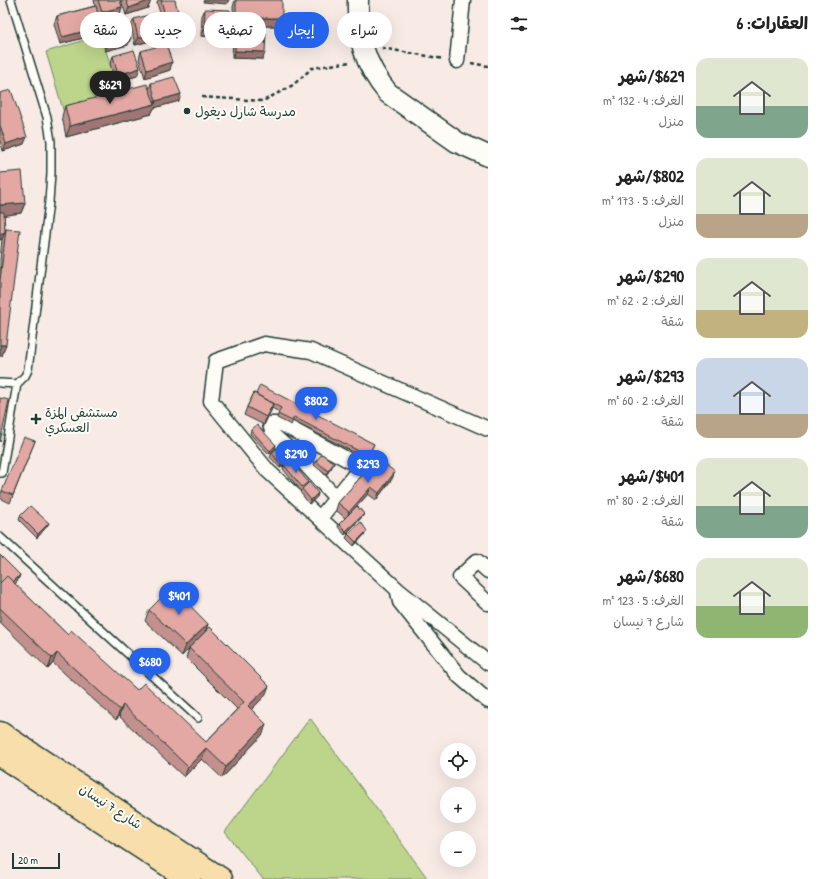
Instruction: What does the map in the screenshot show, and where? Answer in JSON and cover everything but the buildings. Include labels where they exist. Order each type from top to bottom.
[{"type":"main road","name":"شارع 7 نيسان","points":[[5,749],[189,879]]},
{"type":"main road","name":"شارع 7 نيسان","points":[[5,749],[221,879]]},
{"type":"street","points":[[358,0],[359,36],[373,54],[380,83],[388,92],[457,142],[488,156]]},
{"type":"street","points":[[457,61],[463,0]]},
{"type":"street","points":[[488,429],[311,350],[264,344],[216,361],[211,401],[268,471],[398,590],[488,663]]},
{"type":"street","points":[[320,518],[336,498],[361,466],[282,424],[270,424],[273,435],[306,465],[336,498]]},
{"type":"street","points":[[488,571],[477,561],[460,577],[488,603]]},
{"type":"street","points":[[398,590],[400,602],[454,670],[488,701]]},
{"type":"lane","points":[[0,473],[2,473],[18,384],[25,376],[30,363],[51,173],[50,130],[47,117],[11,0]]},
{"type":"lane","points":[[0,383],[18,384]]},
{"type":"lane","points":[[0,537],[198,718]]},
{"type":"path","points":[[202,97],[263,101],[293,85],[312,68],[373,54],[457,61],[488,66]]},
{"type":"green space","points":[[80,41],[80,48],[105,48],[120,96],[64,113],[46,52]]},
{"type":"green space","points":[[310,718],[428,879],[263,879],[225,832]]},
{"type":"place","name":"مدرسة شارل ديغول","points":[[187,111]]},
{"type":"place","name":"مستشفى المزة العسكري","points":[[36,419]]}]
